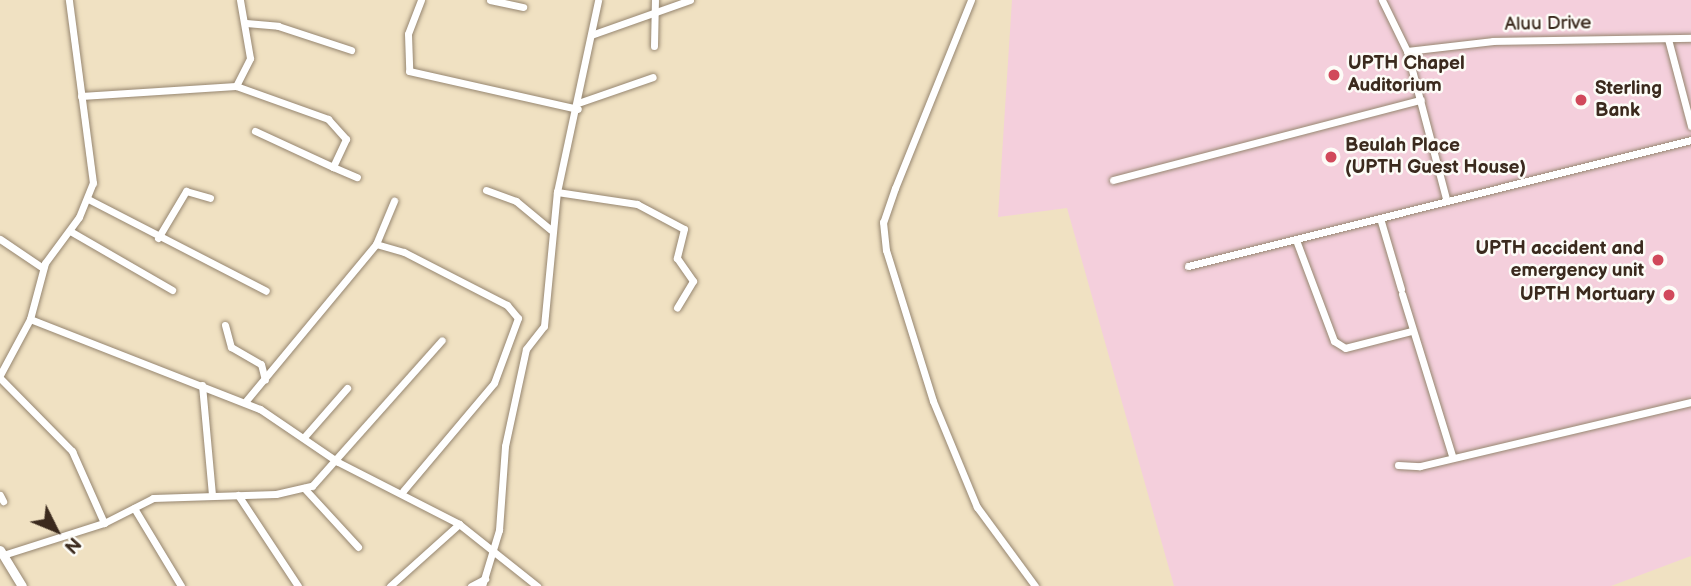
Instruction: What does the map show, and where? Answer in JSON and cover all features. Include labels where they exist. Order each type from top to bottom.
[{"type":"street","points":[[69,0],[93,183],[88,199],[70,231],[43,268],[30,319],[0,377],[72,451],[104,523]]},
{"type":"street","points":[[236,86],[250,58],[240,0]]},
{"type":"street","points":[[421,0],[408,34],[409,71],[578,106],[653,78]]},
{"type":"street","points":[[490,0],[523,8]]},
{"type":"street","points":[[471,586],[484,583],[502,509],[505,446],[526,349],[544,326],[551,230],[557,192],[578,106],[598,0]]},
{"type":"street","points":[[654,46],[655,0]]},
{"type":"street","points":[[591,35],[655,10],[690,0]]},
{"type":"street","points":[[971,0],[883,222],[886,250],[933,401],[977,507],[1035,586]]},
{"type":"street","points":[[1382,0],[1407,51],[1446,199]]},
{"type":"street","points":[[246,23],[278,26],[351,50]]},
{"type":"street","name":"Aluu Drive","points":[[1407,51],[1493,41],[1691,38]]},
{"type":"street","points":[[1668,39],[1691,126]]},
{"type":"street","points":[[81,96],[236,86],[336,125],[346,139],[333,167]]},
{"type":"street","points":[[1113,180],[1421,100]]},
{"type":"street","points":[[255,131],[357,177]]},
{"type":"street","points":[[1188,267],[1446,199],[1691,140]]},
{"type":"street","points":[[486,190],[516,201],[551,230]]},
{"type":"street","points":[[158,237],[186,191],[210,198]]},
{"type":"street","points":[[557,192],[637,204],[684,229],[677,258],[693,281],[677,308]]},
{"type":"street","points":[[88,199],[266,291]]},
{"type":"street","points":[[245,402],[376,244],[394,201]]},
{"type":"street","points":[[1380,218],[1411,331],[1452,456]]},
{"type":"street","points":[[70,231],[172,290]]},
{"type":"street","points":[[0,239],[43,268]]},
{"type":"street","points":[[1296,240],[1334,341],[1345,348],[1411,331]]},
{"type":"street","points":[[376,244],[404,252],[507,305],[518,318],[494,383],[403,491]]},
{"type":"street","points":[[30,319],[245,402],[305,436],[338,462],[403,491],[458,524],[537,586]]},
{"type":"street","points":[[225,325],[231,347],[261,364],[265,380]]},
{"type":"street","points":[[22,586],[2,553],[104,523],[153,498],[238,495],[304,488],[338,462],[378,405],[442,340]]},
{"type":"street","points":[[202,384],[212,494]]},
{"type":"street","points":[[305,436],[347,388]]},
{"type":"street","points":[[1398,465],[1420,466],[1452,456],[1691,402]]},
{"type":"street","points":[[304,488],[358,547]]},
{"type":"street","points":[[238,495],[298,586]]},
{"type":"street","points":[[134,508],[181,586]]},
{"type":"street","points":[[390,586],[458,524]]},
{"type":"shaded area","points":[[1012,0],[1691,0],[1691,556],[1611,586],[1174,586],[1067,208],[998,217]]},
{"type":"place","name":"UPTH Chapel Auditorium","points":[[1334,75]]},
{"type":"place","name":"Sterling Bank","points":[[1581,100]]},
{"type":"place","name":"Beulah Place (UPTH Guest House)","points":[[1331,157]]},
{"type":"place","name":"UPTH accident and emergency unit","points":[[1658,260]]},
{"type":"place","name":"UPTH Mortuary","points":[[1669,295]]}]
